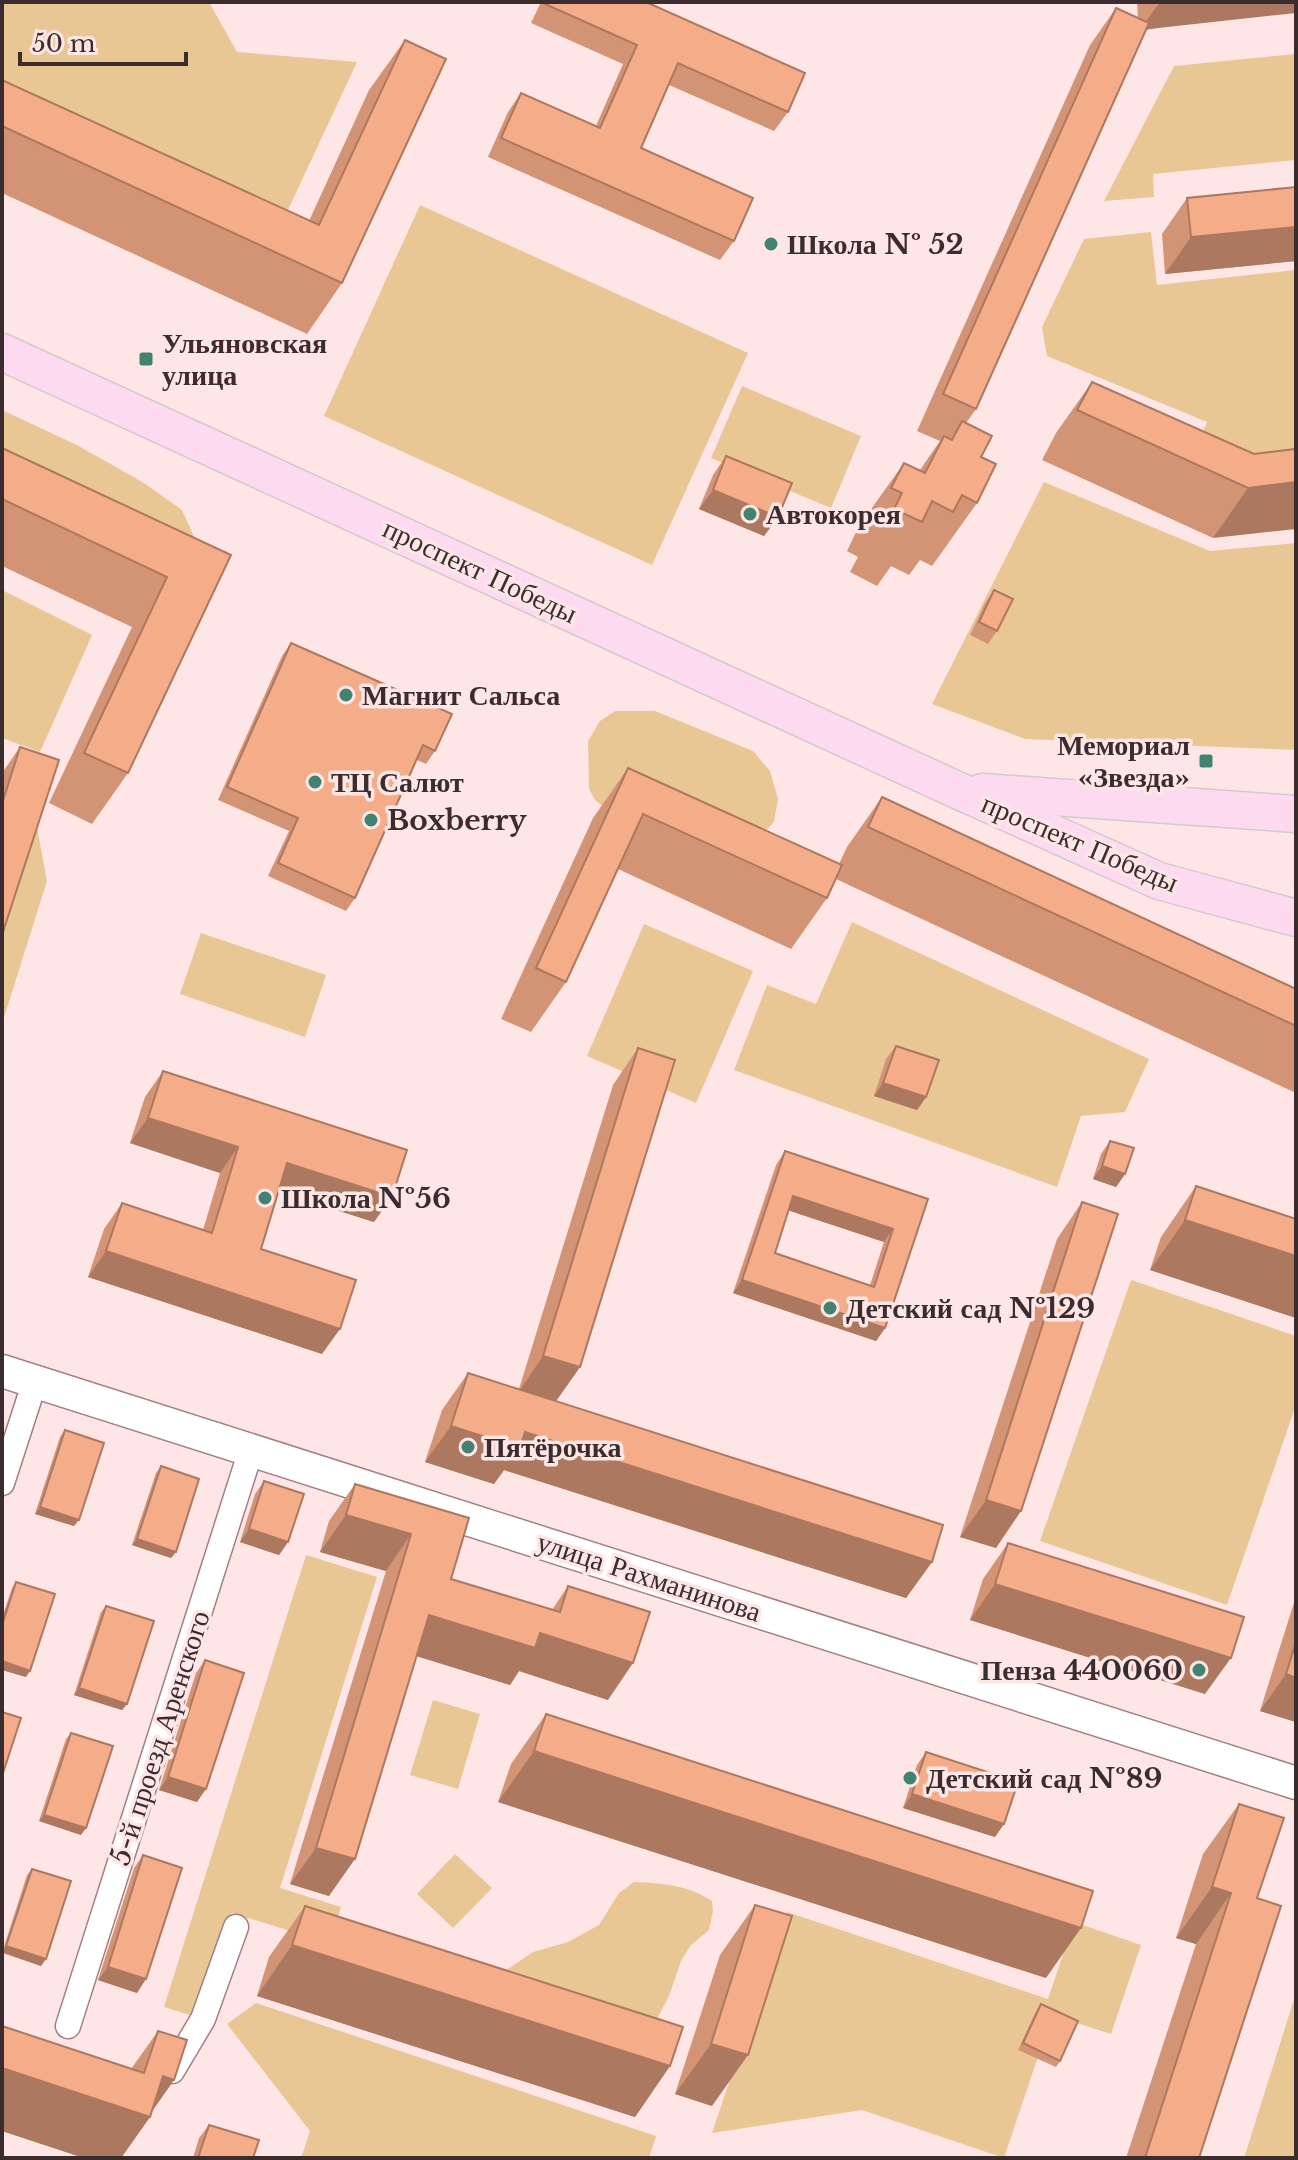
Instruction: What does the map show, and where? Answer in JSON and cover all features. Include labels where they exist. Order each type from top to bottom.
[{"type":"main road","name":"проспект Победы","points":[[2,352],[1159,881],[1296,918]]},
{"type":"main road","name":"проспект Победы","points":[[957,790],[1296,814]]},
{"type":"main road","name":"улица Рахманинова","points":[[2,1371],[1296,1783]]},
{"type":"street","points":[[2,1483],[35,1381]]},
{"type":"street","name":"5-й проезд Аренского","points":[[68,2026],[251,1450]]},
{"type":"street","points":[[172,2071],[203,2019],[236,1927]]},
{"type":"shaded area","points":[[2,2],[209,2],[237,52],[357,62],[280,227],[2,99]]},
{"type":"shaded area","points":[[1296,54],[1296,160],[1153,174],[1154,197],[1104,201],[1174,66]]},
{"type":"shaded area","points":[[420,205],[748,353],[652,565],[324,416]]},
{"type":"shaded area","points":[[1151,232],[1157,285],[1296,270],[1296,452],[1240,458],[1199,441],[1207,422],[1047,356],[1042,327],[1084,239]]},
{"type":"shaded area","points":[[742,386],[861,436],[831,508],[711,458]]},
{"type":"shaded area","points":[[2,410],[77,445],[144,483],[182,510],[196,541],[2,505]]},
{"type":"shaded area","points":[[1044,482],[1210,551],[1296,543],[1296,750],[1025,739],[932,704]]},
{"type":"shaded area","points":[[2,590],[92,635],[40,752],[2,738]]},
{"type":"shaded area","points":[[615,711],[655,711],[753,751],[770,771],[778,799],[774,822],[763,834],[609,811],[595,800],[589,789],[588,741],[600,721]]},
{"type":"shaded area","points":[[34,811],[47,881],[2,1024],[2,915]]},
{"type":"shaded area","points":[[852,922],[1149,1059],[1125,1112],[1081,1116],[1057,1187],[734,1070],[767,985],[816,1004]]},
{"type":"shaded area","points":[[644,924],[753,971],[696,1103],[587,1056]]},
{"type":"shaded area","points":[[201,933],[326,975],[305,1037],[180,994]]},
{"type":"shaded area","points":[[1131,1280],[1296,1336],[1296,1405],[1227,1605],[1040,1541]]},
{"type":"shaded area","points":[[306,1555],[377,1577],[280,1888],[341,1907],[329,1943],[232,1913],[199,2018],[164,2007]]},
{"type":"shaded area","points":[[433,1700],[480,1714],[458,1789],[410,1775]]},
{"type":"shaded area","points":[[455,1854],[492,1888],[453,1928],[417,1894]]},
{"type":"shaded area","points":[[634,1882],[684,1888],[712,1901],[709,1930],[691,1945],[681,1961],[669,1996],[655,2023],[496,1977],[533,1952],[568,1942],[599,1925],[619,1893]]},
{"type":"shaded area","points":[[787,1912],[1048,1999],[1074,1922],[1141,1945],[1111,2034],[1052,2015],[1004,2158],[862,2110],[712,2133]]},
{"type":"shaded area","points":[[1296,1993],[1296,2158],[1244,2158]]},
{"type":"shaded area","points":[[256,2003],[656,2136],[649,2158],[301,2158],[310,2131],[227,2024]]},
{"type":"building","points":[[546,2],[646,2],[805,73],[788,112],[678,63],[641,148],[753,198],[734,241],[501,138],[521,93],[600,128],[637,45]]},
{"type":"building","points":[[1116,8],[1149,23],[976,409],[943,394]]},
{"type":"building","points":[[405,40],[446,59],[342,283],[2,126],[2,80],[319,225]]},
{"type":"building","points":[[1296,187],[1296,227],[1191,237],[1187,198]]},
{"type":"building","points":[[1092,382],[1254,454],[1296,449],[1296,482],[1248,488],[1077,410]]},
{"type":"building","points":[[962,421],[992,436],[981,457],[996,464],[977,503],[962,495],[953,512],[932,501],[922,522],[894,509],[902,493],[891,488],[904,463],[925,473],[944,436],[952,440]]},
{"type":"building","points":[[2,448],[231,555],[128,773],[84,753],[167,577],[2,499]]},
{"type":"building","points":[[726,456],[792,483],[778,517],[713,490]]},
{"type":"building","points":[[994,590],[1013,599],[997,631],[979,622]]},
{"type":"building","name":"ТЦ Салют","points":[[291,643],[452,714],[435,751],[423,745],[355,898],[278,863],[298,818],[227,787]]},
{"type":"building","points":[[20,747],[59,760],[2,935],[2,804]]},
{"type":"building","points":[[628,768],[842,865],[827,898],[643,814],[566,982],[536,968]]},
{"type":"building","points":[[882,797],[1296,989],[1296,1026],[868,827]]},
{"type":"building","points":[[896,1046],[939,1060],[926,1097],[883,1083]]},
{"type":"building","points":[[638,1048],[675,1060],[580,1367],[543,1356]]},
{"type":"building","points":[[163,1071],[407,1150],[392,1197],[287,1163],[261,1249],[356,1280],[340,1329],[106,1251],[122,1203],[212,1233],[238,1147],[148,1118]]},
{"type":"building","points":[[1110,1141],[1134,1148],[1125,1174],[1102,1166]]},
{"type":"building","points":[[785,1151],[928,1199],[885,1328],[742,1280]],"holes":[[[793,1196],[893,1229],[874,1287],[775,1253]]]},
{"type":"building","points":[[1196,1186],[1296,1219],[1296,1256],[1185,1220]]},
{"type":"building","points":[[1082,1202],[1118,1214],[1021,1511],[986,1500]]},
{"type":"building","points":[[468,1373],[943,1525],[932,1562],[525,1432],[520,1448],[451,1426]]},
{"type":"building","points":[[65,1430],[104,1443],[79,1520],[40,1507]]},
{"type":"building","points":[[161,1466],[199,1479],[176,1552],[137,1539]]},
{"type":"building","points":[[264,1481],[304,1494],[288,1542],[249,1529]]},
{"type":"building","points":[[355,1484],[469,1518],[451,1579],[560,1612],[568,1586],[650,1612],[633,1663],[540,1633],[535,1648],[429,1615],[355,1859],[316,1848],[411,1534],[346,1515]]},
{"type":"building","points":[[1008,1543],[1244,1617],[1231,1658],[995,1584]]},
{"type":"building","points":[[16,1582],[55,1594],[30,1671],[2,1661],[2,1625]]},
{"type":"building","points":[[106,1606],[154,1621],[127,1704],[79,1688]]},
{"type":"building","points":[[1296,1642],[1296,1678],[1286,1674]]},
{"type":"building","points":[[205,1660],[244,1673],[206,1789],[168,1777]]},
{"type":"building","points":[[2,1712],[21,1718],[2,1776]]},
{"type":"building","points":[[546,1714],[1093,1891],[1081,1928],[534,1751]]},
{"type":"building","points":[[71,1733],[113,1746],[86,1828],[44,1815]]},
{"type":"building","points":[[926,1752],[1018,1782],[1004,1824],[912,1794]]},
{"type":"building","points":[[1239,1804],[1284,1818],[1257,1898],[1281,1906],[1199,2158],[1145,2158],[1231,1893],[1212,1887]]},
{"type":"building","points":[[143,1855],[182,1868],[146,1979],[108,1967]]},
{"type":"building","points":[[32,1869],[71,1881],[46,1959],[6,1946]]},
{"type":"building","points":[[755,1905],[792,1916],[748,2055],[711,2044]]},
{"type":"building","points":[[305,1906],[683,2027],[670,2066],[292,1945]]},
{"type":"building","points":[[1041,2004],[1078,2021],[1060,2061],[1023,2043]]},
{"type":"building","points":[[2,2026],[144,2073],[158,2031],[187,2040],[174,2080],[163,2076],[150,2117],[2,2068]]},
{"type":"building","points":[[209,2125],[259,2140],[253,2158],[198,2158]]},
{"type":"place","name":"Школа № 52","points":[[771,244]]},
{"type":"place","name":"Ульяновская улица","points":[[146,359]]},
{"type":"place","name":"Автокорея","points":[[750,514]]},
{"type":"place","name":"Магнит Сальса","points":[[346,695]]},
{"type":"place","name":"Мемориал «Звезда»","points":[[1206,761]]},
{"type":"place","name":"ТЦ Салют","points":[[315,782]]},
{"type":"place","name":"Boxberry","points":[[371,820]]},
{"type":"place","name":"Школа №56","points":[[265,1198]]},
{"type":"place","name":"Детский сад №129","points":[[830,1308]]},
{"type":"place","name":"Пятёрочка","points":[[468,1447]]},
{"type":"place","name":"Пенза 440060","points":[[1199,1670]]},
{"type":"place","name":"Детский сад №89","points":[[910,1778]]}]
